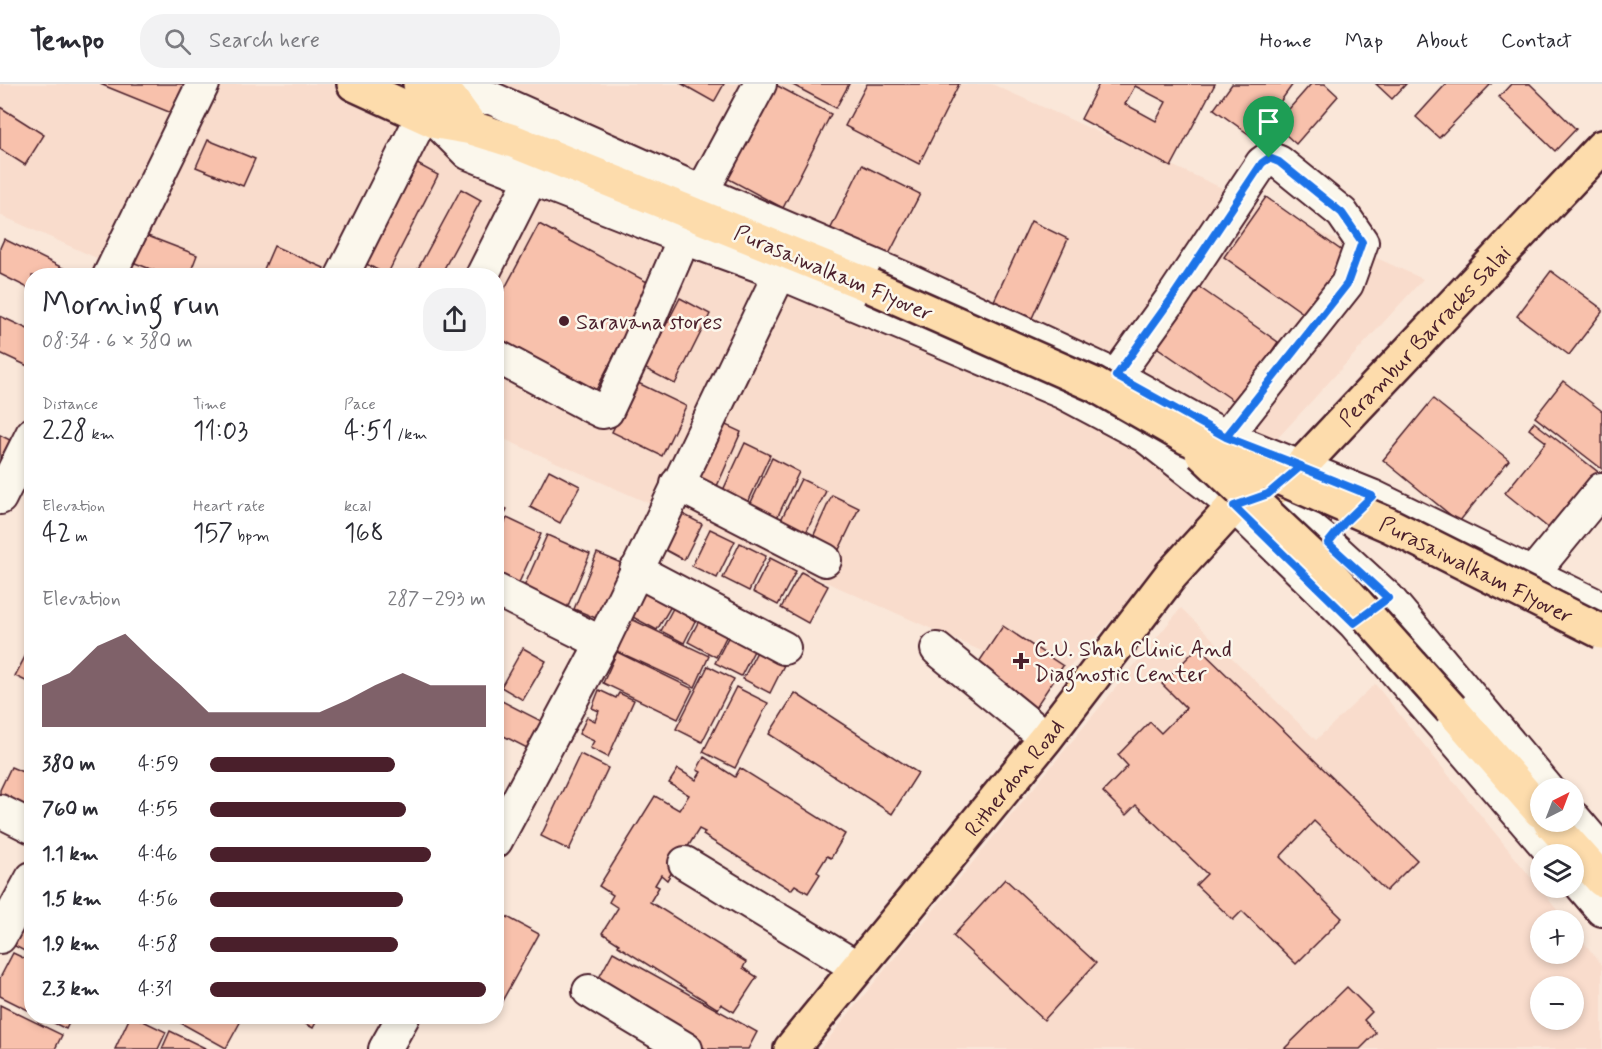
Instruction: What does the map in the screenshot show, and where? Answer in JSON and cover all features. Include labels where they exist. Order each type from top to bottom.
[{"type":"main road","points":[[354,84],[433,105]]},
{"type":"main road","name":"Purasaiwalkam Flyover","points":[[433,105],[472,128],[513,141],[882,290],[1095,385],[1186,437],[1389,525],[1602,632]]},
{"type":"main road","name":"Perambur Barracks Salai","points":[[1234,506],[1282,482],[1602,147]]},
{"type":"main road","name":"Purasaiwalkam Flyover","points":[[1186,437],[1330,573],[1530,800]]},
{"type":"main road","name":"Ritherdon Road","points":[[791,1049],[1046,738],[1171,574],[1234,506]]},
{"type":"main road","points":[[1560,832],[1602,880]]},
{"type":"street","points":[[113,268],[203,84]]},
{"type":"street","points":[[702,192],[760,84]]},
{"type":"street","points":[[346,268],[433,105],[494,91],[702,192],[913,282],[1116,376],[1226,437],[1282,482],[1336,532],[1388,598],[1539,778]]},
{"type":"street","points":[[433,105],[468,153],[780,273],[1064,393],[1145,436],[1234,506],[1354,623],[1545,844]]},
{"type":"street","points":[[1116,376],[1172,298],[1262,163],[1269,158],[1279,162],[1342,213],[1362,242],[1347,284],[1226,437]]},
{"type":"street","points":[[486,268],[532,177]]},
{"type":"street","points":[[504,360],[602,412],[607,411],[684,238]]},
{"type":"street","points":[[504,816],[602,643],[780,273]]},
{"type":"street","points":[[0,498],[24,450]]},
{"type":"street","points":[[1282,482],[1372,496],[1602,608]]},
{"type":"street","points":[[677,484],[825,560]]},
{"type":"street","points":[[1533,573],[1602,489]]},
{"type":"street","points":[[1336,532],[1372,496]]},
{"type":"street","points":[[1336,532],[1602,647]]},
{"type":"street","points":[[636,570],[784,648]]},
{"type":"street","points":[[504,594],[602,643]]},
{"type":"street","points":[[1354,623],[1388,598]]},
{"type":"street","points":[[937,649],[1046,738]]},
{"type":"street","points":[[0,811],[24,822]]},
{"type":"street","points":[[1584,830],[1602,851]]},
{"type":"street","points":[[685,863],[858,968]]},
{"type":"street","points":[[1584,889],[1602,910]]},
{"type":"street","points":[[0,938],[24,893]]},
{"type":"street","points":[[590,991],[686,1049]]},
{"type":"street","points":[[386,1049],[399,1024]]},
{"type":"shaded area","points":[[0,84],[992,84],[1423,279],[1054,683],[504,439],[504,268],[119,268],[0,215]]},
{"type":"shaded area","points":[[1181,608],[1316,740],[1375,684],[1530,876],[1530,898],[1547,898],[1557,910],[1530,910],[1530,964],[1584,964],[1584,942],[1602,965],[1602,1049],[820,1049]]},
{"type":"building","points":[[100,84],[186,84],[174,114]]},
{"type":"building","points":[[682,84],[724,84],[714,102]]},
{"type":"building","points":[[774,84],[831,114],[783,208],[725,177]]},
{"type":"building","points":[[791,84],[849,84],[836,108]]},
{"type":"building","points":[[867,84],[959,84],[919,164],[845,126]]},
{"type":"building","points":[[1099,84],[1215,84],[1171,167],[1081,119]],"holes":[[[1135,86],[1166,102],[1156,121],[1125,104]]]},
{"type":"building","points":[[1232,84],[1293,84],[1254,138],[1214,109]]},
{"type":"building","points":[[1311,84],[1325,84],[1338,96],[1296,144],[1275,125]]},
{"type":"building","points":[[1376,84],[1406,84],[1392,99]]},
{"type":"building","points":[[1446,84],[1491,84],[1439,138],[1416,117]]},
{"type":"building","points":[[1511,84],[1530,84],[1576,129],[1555,151],[1499,97]]},
{"type":"building","points":[[0,107],[44,135],[25,165],[0,149]]},
{"type":"building","points":[[208,140],[255,159],[243,186],[196,167]]},
{"type":"building","points":[[408,159],[438,175],[391,268],[374,268],[357,259]]},
{"type":"building","points":[[862,165],[920,194],[887,258],[830,230]]},
{"type":"building","points":[[461,189],[481,200],[444,268],[418,268]]},
{"type":"building","points":[[1266,197],[1352,258],[1310,318],[1224,257]]},
{"type":"building","points":[[1031,221],[1068,239],[1032,318],[994,301]]},
{"type":"building","name":"Saravana stores","points":[[539,224],[651,284],[596,390],[504,341],[504,290]]},
{"type":"building","points":[[140,233],[197,255],[192,268],[148,268],[130,261]]},
{"type":"building","points":[[4,239],[63,268],[24,268],[24,286],[0,274],[0,248]]},
{"type":"building","points":[[274,246],[324,268],[264,268]]},
{"type":"building","points":[[1551,271],[1602,309],[1569,355],[1517,316]]},
{"type":"building","points":[[1193,283],[1278,342],[1237,403],[1151,343]]},
{"type":"building","points":[[680,298],[710,314],[675,384],[644,368]]},
{"type":"building","points":[[0,316],[24,327],[24,364],[0,353]]},
{"type":"building","points":[[1563,381],[1602,411],[1602,469],[1535,417]]},
{"type":"building","points":[[636,382],[686,406],[662,456],[612,432]]},
{"type":"building","points":[[1433,399],[1509,460],[1459,522],[1383,460]]},
{"type":"building","points":[[715,420],[741,432],[713,495],[687,483]]},
{"type":"building","points":[[1534,422],[1602,475],[1557,535],[1505,493],[1546,442],[1529,429]]},
{"type":"building","points":[[0,435],[10,440],[0,460]]},
{"type":"building","points":[[745,443],[770,455],[744,511],[719,499]]},
{"type":"building","points":[[772,458],[799,472],[773,526],[746,513]]},
{"type":"building","points":[[549,470],[580,486],[560,523],[530,507]]},
{"type":"building","points":[[801,479],[826,491],[801,543],[776,530]]},
{"type":"building","points":[[832,495],[859,508],[834,560],[808,548]]},
{"type":"building","points":[[677,511],[702,524],[684,560],[658,546]]},
{"type":"building","points":[[507,518],[541,534],[517,587],[504,581],[504,524]]},
{"type":"building","points":[[710,529],[735,541],[717,578],[692,566]]},
{"type":"building","points":[[547,535],[590,554],[567,608],[523,589]]},
{"type":"building","points":[[740,543],[766,556],[749,591],[723,578]]},
{"type":"building","points":[[597,553],[621,563],[598,619],[574,609]]},
{"type":"building","points":[[770,558],[796,571],[778,605],[753,592]]},
{"type":"building","points":[[801,572],[828,586],[808,623],[781,608]]},
{"type":"building","points":[[649,580],[677,596],[657,630],[629,615]]},
{"type":"building","points":[[680,595],[702,607],[684,643],[661,631]]},
{"type":"building","points":[[705,609],[733,623],[716,657],[688,642]]},
{"type":"building","points":[[627,617],[709,656],[695,687],[612,649]]},
{"type":"building","points":[[1003,626],[1063,666],[1035,708],[975,668]]},
{"type":"building","points":[[733,628],[759,641],[741,676],[715,663]]},
{"type":"building","points":[[761,644],[788,657],[770,693],[743,679]]},
{"type":"building","points":[[1198,647],[1417,860],[1386,891],[1314,821],[1280,857],[1342,918],[1296,964],[1242,911],[1233,920],[1196,885],[1207,874],[1136,805],[1126,815],[1103,792],[1128,766],[1118,755],[1150,722],[1161,733],[1186,708],[1162,684]]},
{"type":"building","points":[[523,648],[546,661],[523,700],[504,689],[504,682]]},
{"type":"building","points":[[617,652],[693,689],[678,719],[603,683]]},
{"type":"building","points":[[24,659],[24,680],[15,676]]},
{"type":"building","points":[[708,666],[734,679],[702,742],[676,729]]},
{"type":"building","points":[[736,687],[768,703],[735,768],[703,752]]},
{"type":"building","points":[[599,690],[616,698],[619,693],[634,700],[608,757],[590,748],[594,741],[579,734],[587,717],[595,721],[599,711],[592,708]]},
{"type":"building","points":[[795,693],[918,773],[892,814],[769,734]]},
{"type":"building","points":[[504,702],[543,722],[529,749],[504,736]]},
{"type":"building","points":[[580,754],[608,768],[569,850],[541,836]]},
{"type":"building","points":[[704,757],[735,777],[740,768],[845,834],[831,858],[827,856],[817,872],[820,874],[808,893],[795,885],[791,890],[703,835],[705,832],[699,829],[667,880],[661,875],[655,885],[659,887],[650,902],[746,962],[743,968],[757,977],[734,1012],[721,1004],[718,1009],[618,946],[619,944],[602,933],[618,908],[609,902],[613,895],[599,886],[655,796],[679,810],[689,795],[669,783],[678,769],[696,780],[701,772],[697,770]]},
{"type":"building","points":[[11,767],[24,773],[24,810],[0,799],[0,790]]},
{"type":"building","points":[[1005,879],[1096,963],[1044,1020],[953,936]]},
{"type":"building","points":[[504,915],[539,934],[504,997]]},
{"type":"building","points":[[24,919],[24,951],[11,944]]},
{"type":"building","points":[[613,952],[757,1032],[748,1049],[706,1049],[594,987]]},
{"type":"building","points":[[13,953],[24,958],[24,1008],[0,996],[0,978]]},
{"type":"building","points":[[1347,987],[1372,1012],[1364,1020],[1376,1033],[1360,1049],[1284,1049]]},
{"type":"building","points":[[0,1005],[24,1017],[24,1024],[39,1024],[62,1035],[55,1049],[0,1049]]},
{"type":"building","points":[[56,1024],[68,1024],[66,1029]]},
{"type":"building","points":[[127,1024],[149,1024],[166,1032],[158,1049],[115,1049]]},
{"type":"building","points":[[183,1024],[239,1024],[226,1048]]},
{"type":"building","points":[[170,1031],[207,1049],[162,1049]]},
{"type":"place","name":"Saravana stores","points":[[564,321]]},
{"type":"place","name":"C.U. Shah Clinic And Diagnostic Center","points":[[1021,661]]},
{"type":"route","points":[[1269,158],[1262,163],[1172,298],[1116,376],[1226,437],[1301,466],[1268,494],[1234,506],[1354,623],[1388,598],[1328,543],[1345,522],[1372,496],[1301,466],[1226,437],[1347,284],[1362,242],[1342,213],[1279,162],[1269,158]]}]
